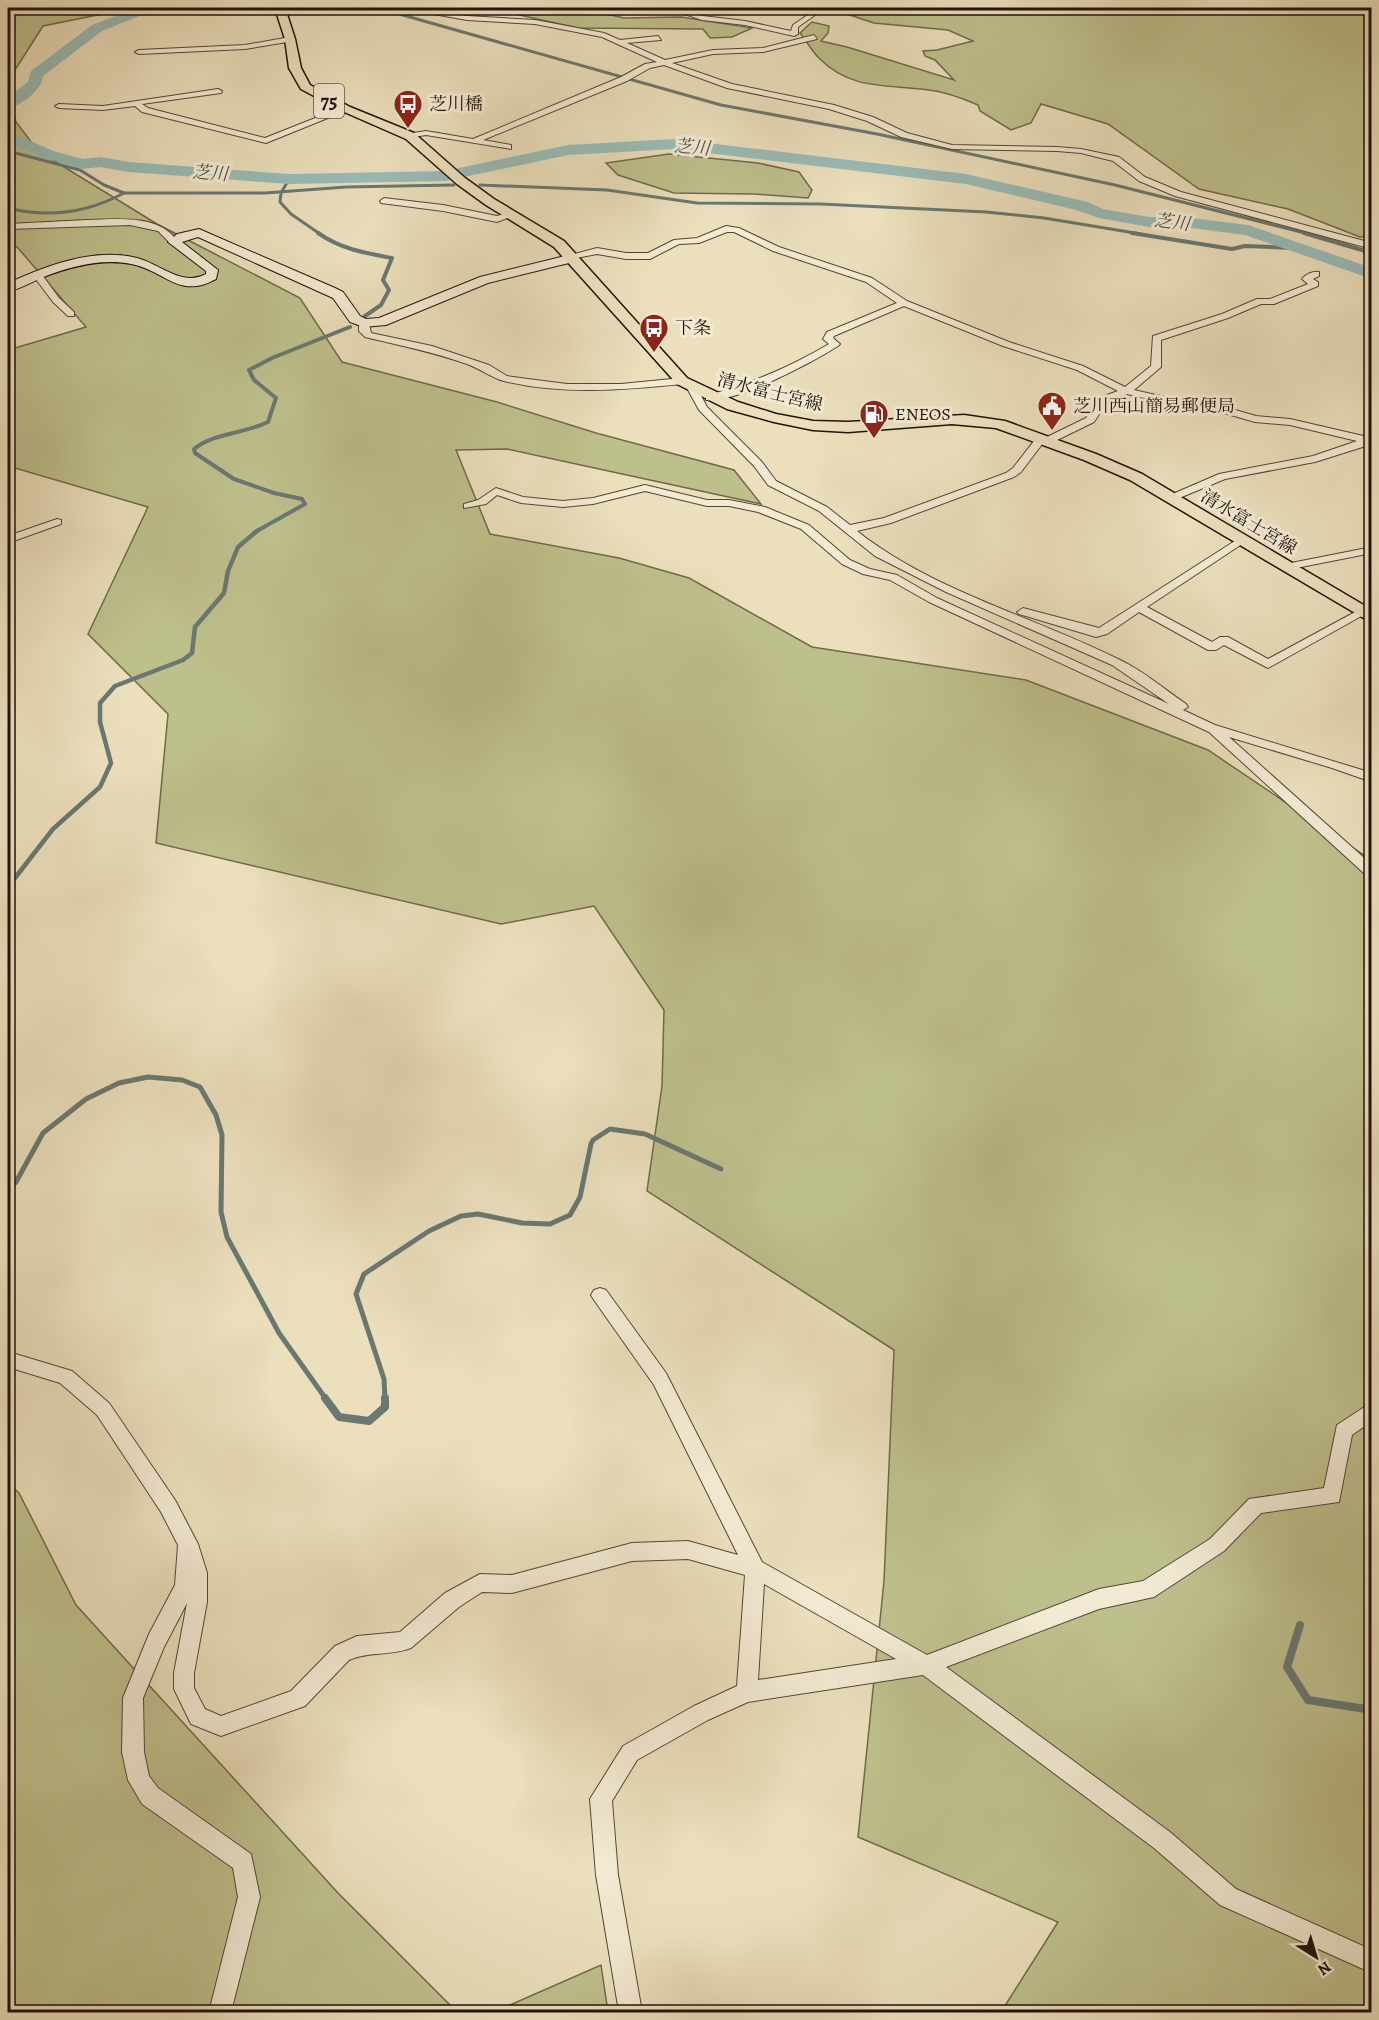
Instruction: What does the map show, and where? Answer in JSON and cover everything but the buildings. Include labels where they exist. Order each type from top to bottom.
[{"type":"main road","name":"清水富士宮線","points":[[280,8],[290,39],[295,68],[305,87],[346,109],[409,132],[461,182],[559,244],[687,384],[711,398],[801,424],[834,427],[973,419],[1000,424],[1113,466],[1172,498],[1366,615]]},
{"type":"street","points":[[403,8],[467,18],[535,22],[600,34],[663,62],[730,86],[855,114],[904,135],[952,147],[1057,148],[1116,159],[1142,179],[1178,194],[1371,246]]},
{"type":"street","points":[[670,8],[691,16],[745,23],[794,34],[795,26],[822,8]]},
{"type":"street","points":[[600,34],[618,31]]},
{"type":"street","points":[[778,31],[773,36],[794,42]]},
{"type":"street","points":[[474,141],[626,78],[648,66],[713,52],[763,50],[814,37]]},
{"type":"street","points":[[622,42],[658,38]]},
{"type":"street","points":[[139,52],[245,46],[290,39]]},
{"type":"street","points":[[59,106],[103,108],[138,105],[218,92]]},
{"type":"street","points":[[138,105],[146,110],[266,141],[346,109]]},
{"type":"street","points":[[409,132],[508,147]]},
{"type":"street","points":[[384,201],[444,208],[497,219],[511,215]]},
{"type":"street","points":[[8,227],[106,223],[147,225],[161,229],[170,235],[174,242],[212,270],[212,276],[206,280],[186,284],[142,263],[117,259],[78,261],[37,274],[8,288]]},
{"type":"street","points":[[174,242],[182,237],[199,233],[216,238],[338,295],[355,319],[364,323],[392,318],[484,280],[572,257],[597,251],[626,256],[650,255],[676,243],[699,240],[726,229],[736,230],[776,249],[869,280],[904,303],[1006,345],[1080,368],[1126,391],[1182,404],[1211,406],[1255,419],[1290,422],[1369,441]]},
{"type":"street","points":[[37,274],[56,300],[71,314]]},
{"type":"street","points":[[848,530],[887,520],[1010,475],[1044,440],[1090,420],[1103,400],[1126,391],[1156,368],[1156,338],[1225,316],[1260,301],[1271,302],[1315,284],[1307,279],[1316,274]]},
{"type":"street","points":[[711,398],[753,386],[807,361],[835,344],[828,339],[830,334],[904,303]]},
{"type":"street","points":[[364,323],[364,331],[368,335],[429,348],[486,367],[504,378],[567,387],[687,384],[703,408],[758,464],[772,483],[823,509],[879,554],[962,594],[1116,662],[1156,688],[1211,728],[1371,873]]},
{"type":"street","points":[[1172,498],[1222,477],[1327,456],[1369,441]]},
{"type":"street","points":[[468,506],[482,502],[496,492],[521,500],[563,504],[593,501],[645,488],[707,503],[760,509],[804,527],[846,562],[867,572],[893,577],[933,600],[1211,728],[1337,765],[1371,778]]},
{"type":"street","points":[[8,540],[57,522]]},
{"type":"street","points":[[962,594],[1096,633],[1103,632],[1241,540]]},
{"type":"street","points":[[1286,567],[1371,550]]},
{"type":"street","points":[[1140,608],[1212,647],[1224,640],[1268,664],[1366,615]]},
{"type":"street","points":[[600,1295],[660,1379],[755,1569],[747,1692]]},
{"type":"street","points":[[12,1361],[66,1377],[103,1409],[168,1506],[188,1544],[197,1574],[197,1602],[184,1673],[184,1689],[198,1718],[221,1726],[298,1700],[342,1653],[357,1646],[404,1641],[452,1600],[480,1583],[512,1584],[632,1552],[688,1550],[755,1569],[926,1665],[1162,1840],[1228,1897],[1371,1962]]},
{"type":"street","points":[[630,2013],[607,1875],[601,1799],[630,1753],[701,1713],[747,1692],[926,1665],[1099,1599],[1148,1590],[1216,1545],[1256,1505],[1332,1496],[1344,1431],[1371,1410]]},
{"type":"street","points":[[188,1544],[185,1587],[156,1641],[133,1698],[133,1752],[139,1780],[150,1796],[243,1862],[249,1897],[220,2013]]},
{"type":"green space","points":[[8,8],[132,8],[43,26],[8,81]]},
{"type":"green space","points":[[488,8],[580,8],[624,18],[681,17],[752,28],[732,37],[710,38],[703,29],[578,28]]},
{"type":"green space","points":[[828,8],[1371,8],[1371,236],[1360,237],[1288,209],[1199,189],[1108,124],[1041,104],[1031,123],[1011,130],[980,111],[978,105],[942,92],[871,84],[845,76],[820,59],[800,33],[812,22],[829,26],[828,33],[821,41],[954,80],[935,60],[925,56],[923,51],[973,41],[948,30],[874,23]]},
{"type":"green space","points":[[8,96],[16,122],[38,151],[157,224],[300,298],[342,362],[497,402],[596,433],[734,470],[761,504],[507,449],[456,450],[490,534],[619,558],[689,578],[812,647],[1026,680],[1208,750],[1371,860],[1371,2012],[1001,2012],[1058,1922],[858,1837],[884,1581],[894,1350],[647,1191],[662,1086],[664,1010],[594,906],[501,924],[156,843],[168,714],[88,634],[148,507],[8,466],[8,350],[86,327],[8,239]]},
{"type":"green space","points":[[669,154],[758,163],[799,172],[812,190],[808,198],[755,194],[674,193],[618,175],[606,163]]},
{"type":"green space","points":[[8,1483],[19,1493],[76,1605],[338,1893],[457,2012],[8,2012]]},
{"type":"green space","points":[[601,1965],[608,2012],[494,2012]]},
{"type":"waterway","name":"芝川","points":[[8,104],[35,84],[36,74],[97,28],[147,8]]},
{"type":"waterway","points":[[378,8],[721,105],[877,134],[1115,185],[1309,234]]},
{"type":"waterway","name":"芝川","points":[[8,136],[47,154],[82,164],[100,162],[129,167],[289,179],[445,176],[568,150],[674,144],[966,179],[1082,206],[1099,213],[1149,222],[1183,222],[1248,230],[1372,274]]},
{"type":"waterway","points":[[8,151],[80,170],[104,185],[124,193]]},
{"type":"waterway","points":[[282,192],[289,179]]},
{"type":"waterway","points":[[282,192],[346,187],[454,185]]},
{"type":"waterway","points":[[480,185],[607,190],[697,203],[821,204],[986,212],[1044,218],[1141,234]]},
{"type":"waterway","points":[[124,193],[282,192]]},
{"type":"waterway","points":[[282,192],[280,202],[291,214],[320,234]]},
{"type":"waterway","points":[[8,208],[38,213],[67,212],[96,205],[124,193]]},
{"type":"waterway","points":[[318,233],[344,247],[392,258],[383,280],[389,290],[381,305],[365,316]]},
{"type":"waterway","points":[[1132,233],[1232,249],[1245,246],[1294,248]]},
{"type":"waterway","points":[[1304,233],[1372,253]]},
{"type":"waterway","points":[[255,532],[305,504],[302,499],[274,493],[234,479],[195,453],[194,449],[211,439],[268,422],[276,398],[254,380],[249,370],[272,358],[350,327]]},
{"type":"waterway","points":[[8,887],[53,829],[100,787],[111,763],[100,722],[100,703],[115,686],[183,660],[192,653],[195,627],[224,593],[228,571],[238,547],[257,531]]},
{"type":"waterway","points":[[8,1190],[16,1182],[43,1133],[86,1099],[119,1083],[148,1077],[182,1080],[200,1087],[216,1115],[222,1135],[221,1212],[227,1237],[279,1333],[326,1399]]},
{"type":"waterway","points":[[385,1399],[384,1379],[356,1294],[364,1274],[429,1231],[461,1216],[478,1214],[522,1223],[550,1224],[570,1215],[580,1197],[591,1144],[593,1140],[610,1129],[645,1134],[721,1169]]},
{"type":"waterway","points":[[325,1398],[339,1417],[369,1421],[385,1407],[385,1399]]},
{"type":"waterway","points":[[1300,1625],[1287,1667],[1308,1700],[1372,1710]]},
{"type":"place","name":"芝川橋","points":[[408,130]]},
{"type":"place","name":"下条","points":[[654,354]]},
{"type":"place","name":"芝川西山簡易郵便局","points":[[1052,432]]},
{"type":"place","name":"ENEOS","points":[[874,440]]}]
